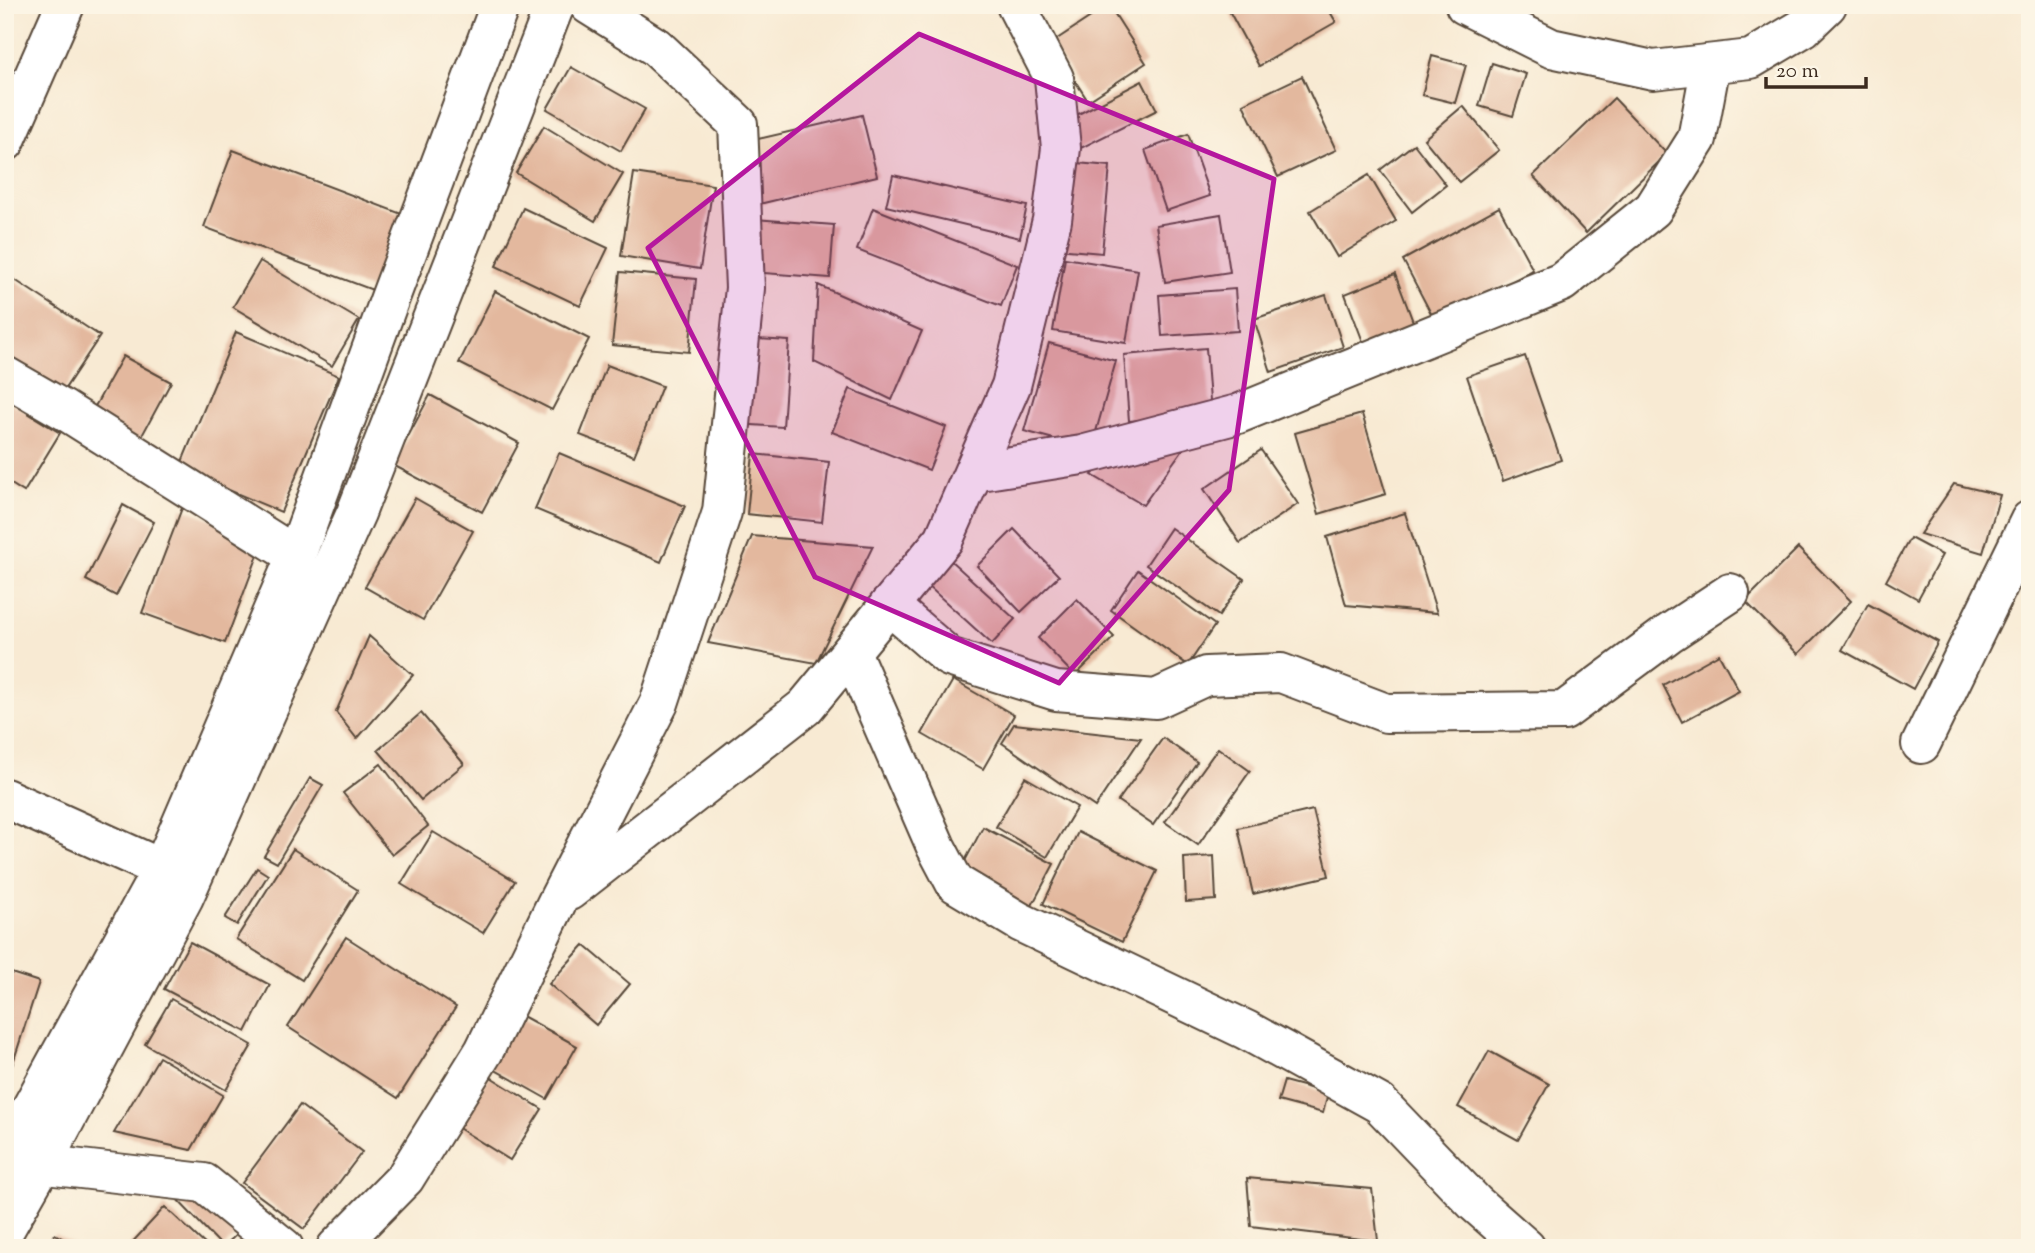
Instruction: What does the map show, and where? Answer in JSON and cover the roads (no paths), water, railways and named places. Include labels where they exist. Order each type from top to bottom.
[{"type":"street","points":[[5,142],[65,5]]},
{"type":"street","points":[[5,1229],[17,1160],[162,869],[296,556],[500,5]]},
{"type":"street","points":[[17,1160],[184,897],[356,513],[555,5]]},
{"type":"street","points":[[336,1248],[405,1178],[484,1051],[659,703],[722,512],[745,288],[738,124],[656,47],[589,5]]},
{"type":"street","points":[[559,898],[805,707],[944,539],[1011,386],[1052,220],[1061,148],[1054,78],[1016,5]]},
{"type":"street","points":[[1465,5],[1551,48],[1653,71],[1751,59],[1803,28],[1827,5]]},
{"type":"street","points":[[974,472],[1082,456],[1238,414],[1562,282],[1653,209],[1697,139],[1711,64]]},
{"type":"street","points":[[5,376],[64,410],[296,556]]},
{"type":"street","points":[[1921,744],[2030,520]]},
{"type":"street","points":[[889,605],[949,657],[1056,691],[1156,699],[1206,677],[1281,673],[1386,713],[1564,711],[1668,634],[1730,593]]},
{"type":"street","points":[[851,652],[954,883],[1020,922],[1246,1030],[1380,1104],[1475,1203],[1527,1248]]},
{"type":"street","points":[[5,798],[162,869]]},
{"type":"street","points":[[17,1160],[204,1183],[284,1248]]}]
